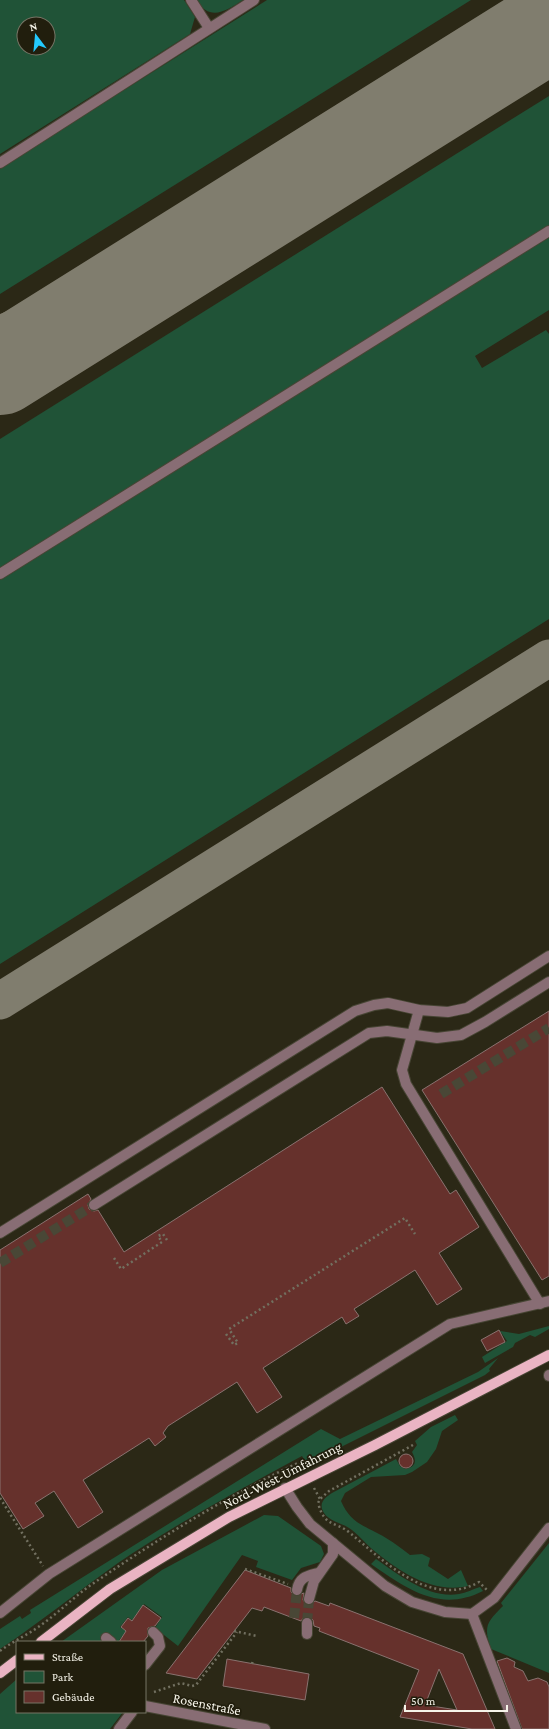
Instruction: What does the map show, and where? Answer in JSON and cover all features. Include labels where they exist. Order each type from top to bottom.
[{"type":"main road","name":"Nord-West-Umfahrung","points":[[42,1641],[110,1589],[229,1517],[285,1488],[375,1445],[549,1355]]},
{"type":"main road","points":[[0,1673],[16,1661]]},
{"type":"street","points":[[190,0],[209,28]]},
{"type":"street","points":[[0,163],[254,0]]},
{"type":"street","points":[[0,574],[549,231]]},
{"type":"street","points":[[0,1233],[355,1011],[374,1005],[388,1003],[419,1010],[448,1012],[467,1008],[549,956]]},
{"type":"street","points":[[94,1205],[369,1033],[387,1031],[410,1036],[437,1038],[461,1034],[486,1022],[549,982]]},
{"type":"street","points":[[0,1613],[49,1574],[450,1324],[544,1303],[406,1084],[402,1070],[410,1036],[419,1010]]},
{"type":"street","points":[[285,1488],[310,1524],[385,1586],[412,1602],[444,1612],[472,1614],[494,1598],[549,1528]]},
{"type":"street","points":[[309,1599],[318,1573],[333,1554],[333,1543]]},
{"type":"street","points":[[297,1589],[299,1581],[304,1577],[318,1573]]},
{"type":"street","points":[[472,1614],[516,1729]]},
{"type":"street","points":[[307,1624],[307,1634]]},
{"type":"street","points":[[146,1664],[160,1646],[158,1637],[153,1632]]},
{"type":"street","name":"Rosenstraße","points":[[146,1706],[227,1726],[265,1729]]},
{"type":"street","points":[[119,1729],[131,1713]]},
{"type":"path","points":[[226,1334],[234,1346],[238,1343],[229,1329],[405,1218],[415,1234]]},
{"type":"path","points":[[114,1258],[121,1268],[162,1242],[158,1236],[163,1234],[166,1240]]},
{"type":"path","points":[[413,1446],[328,1491],[318,1503],[320,1510],[329,1523],[346,1530],[381,1560],[419,1583],[443,1591],[458,1591],[479,1582],[494,1598]]},
{"type":"path","points":[[0,1498],[49,1574]]},
{"type":"path","points":[[245,1569],[297,1589]]},
{"type":"path","points":[[234,1631],[257,1636]]},
{"type":"path","points":[[154,1692],[181,1683],[192,1686],[196,1685],[237,1632]]},
{"type":"path","points":[[252,1664],[253,1660]]},
{"type":"green space","points":[[0,0],[184,0],[195,17],[190,34],[0,154]]},
{"type":"green space","points":[[196,0],[243,0],[224,11],[213,13],[201,7]]},
{"type":"green space","points":[[267,0],[471,0],[0,294],[0,168]]},
{"type":"green space","points":[[549,96],[549,228],[0,572],[0,439]]},
{"type":"green space","points":[[549,234],[549,310],[475,356],[482,368],[546,330],[549,334],[549,619],[0,964],[0,578]]},
{"type":"green space","points":[[549,1326],[549,1329],[535,1337],[530,1335],[515,1343],[513,1347],[485,1363],[482,1357],[507,1341],[500,1331],[519,1334]]},
{"type":"green space","points":[[498,1358],[489,1369],[490,1371],[485,1375],[307,1464],[302,1456],[232,1494],[140,1548],[88,1584],[0,1649],[0,1629],[20,1616],[22,1619],[31,1613],[30,1610],[321,1429],[340,1439],[478,1372]]},
{"type":"green space","points":[[455,1415],[458,1420],[442,1431],[436,1449],[427,1462],[405,1475],[371,1477],[345,1493],[341,1501],[345,1509],[360,1524],[389,1540],[410,1555],[422,1554],[430,1558],[428,1566],[448,1579],[461,1570],[468,1586],[455,1588],[429,1584],[404,1572],[372,1549],[352,1530],[330,1519],[324,1513],[322,1504],[324,1500],[332,1493],[396,1459],[400,1466],[405,1469],[411,1467],[415,1461],[412,1452],[417,1445],[415,1441],[431,1427]]},
{"type":"green space","points":[[264,1515],[278,1516],[321,1546],[324,1554],[320,1562],[301,1568],[292,1580],[256,1567],[258,1561],[242,1555],[178,1646],[155,1628],[162,1617],[144,1604],[132,1620],[128,1617],[120,1627],[126,1631],[119,1641],[107,1634],[102,1641],[62,1641],[162,1570]]},
{"type":"green space","points":[[549,1543],[549,1673],[491,1649],[487,1630],[493,1616],[503,1606],[501,1603]]},
{"type":"green space","points":[[376,1559],[404,1578],[437,1593],[448,1595],[459,1594],[480,1587],[483,1591],[467,1597],[452,1600],[438,1599],[424,1595],[398,1582],[371,1564]]},
{"type":"green space","points":[[16,1680],[16,1713],[122,1713],[110,1729],[0,1729],[0,1694]]},
{"type":"building","points":[[549,1011],[549,1276],[542,1280],[422,1090]]},
{"type":"building","points":[[382,1087],[450,1194],[456,1190],[479,1227],[439,1253],[462,1289],[437,1305],[415,1270],[354,1309],[359,1316],[346,1324],[342,1317],[263,1368],[282,1397],[257,1413],[237,1382],[168,1426],[163,1433],[166,1437],[155,1446],[149,1438],[83,1480],[103,1512],[78,1528],[54,1491],[35,1503],[44,1516],[23,1529],[0,1493],[0,1250],[88,1194],[91,1199],[88,1205],[89,1209],[94,1211],[98,1210],[124,1252]]},
{"type":"building","points":[[499,1330],[505,1342],[487,1351],[481,1340]]},
{"type":"building","points":[[403,1454],[409,1454],[413,1458],[413,1464],[409,1468],[403,1468],[399,1464],[399,1458]]},
{"type":"building","points":[[245,1570],[291,1588],[291,1592],[295,1596],[304,1593],[303,1600],[307,1605],[311,1605],[315,1601],[329,1606],[330,1603],[463,1654],[495,1729],[472,1729],[400,1717],[419,1670],[319,1631],[320,1628],[314,1626],[313,1620],[310,1617],[304,1617],[301,1621],[264,1607],[262,1611],[252,1608],[197,1679],[166,1673]],"holes":[[[439,1669],[457,1710],[425,1705]]]},
{"type":"building","points":[[143,1605],[161,1618],[155,1626],[148,1628],[148,1636],[144,1641],[120,1641],[126,1631],[121,1627],[128,1618],[132,1621]]},
{"type":"building","points":[[507,1658],[515,1662],[514,1667],[523,1671],[528,1681],[538,1678],[547,1682],[549,1687],[549,1729],[522,1729],[497,1661]]},
{"type":"building","points":[[227,1659],[309,1674],[305,1700],[223,1686]]},
{"type":"taxiway","points":[[0,334],[159,270]]},
{"type":"taxiway","points":[[0,1001],[549,658]]},
{"type":"runway","points":[[0,369],[549,26]]},
{"type":"tunnel","points":[[441,1094],[549,1028]]},
{"type":"tunnel","points":[[0,1263],[94,1205]]},
{"type":"tunnel","points":[[294,1618],[297,1590]]},
{"type":"tunnel","points":[[307,1623],[309,1599]]}]
